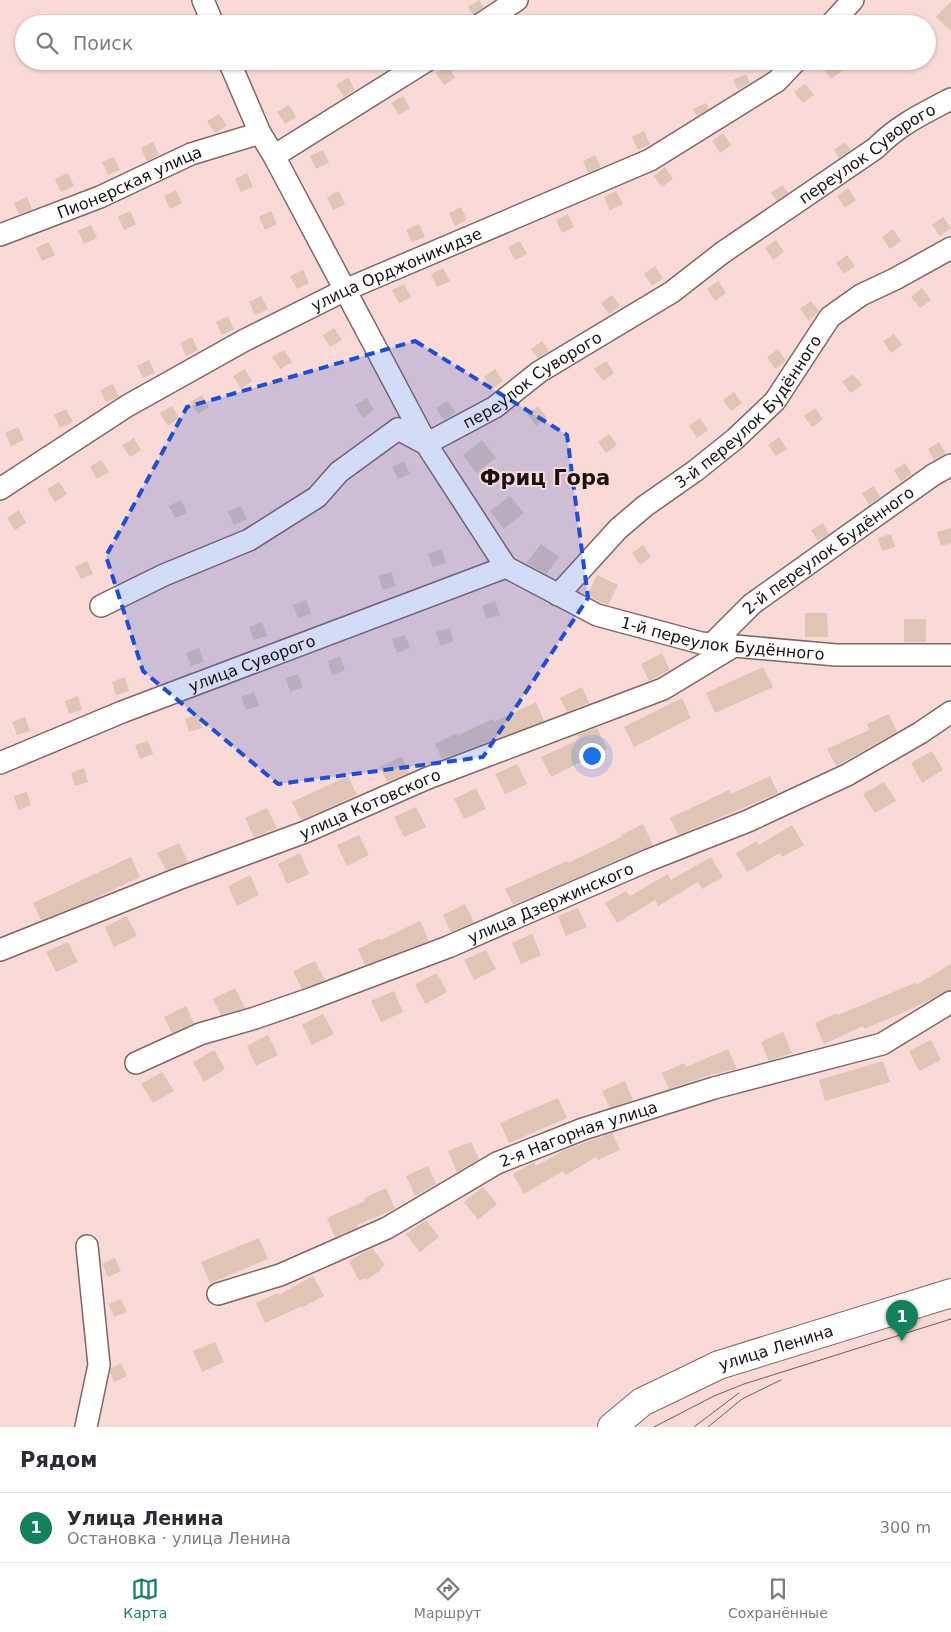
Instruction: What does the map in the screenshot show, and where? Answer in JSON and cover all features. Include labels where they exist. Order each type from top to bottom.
[{"type":"main road","name":"улица Ленина","points":[[612,1427],[642,1402],[719,1365],[951,1293]]},
{"type":"street","points":[[203,0],[209,15]]},
{"type":"street","points":[[494,15],[517,0]]},
{"type":"street","points":[[839,15],[853,0]]},
{"type":"street","points":[[233,70],[260,134],[274,156],[426,444],[506,567]]},
{"type":"street","points":[[274,156],[412,70]]},
{"type":"street","name":"улица Орджоникидзе","points":[[0,489],[127,406],[245,340],[345,290],[650,160],[777,81],[787,70]]},
{"type":"street","name":"переулок Суворого","points":[[426,444],[496,407],[539,372],[672,292],[722,253],[876,148],[885,137],[910,120],[951,99]]},
{"type":"street","name":"Пионерская улица","points":[[0,235],[100,198],[191,154],[260,134]]},
{"type":"street","name":"3-й переулок Будённого","points":[[558,595],[618,529],[645,506],[735,439],[775,401],[830,317],[861,295],[895,279],[951,248]]},
{"type":"street","points":[[101,606],[164,575],[249,540],[317,497],[339,472],[398,429],[426,444]]},
{"type":"street","name":"2-й переулок Будённого","points":[[712,644],[752,604],[917,487],[951,466]]},
{"type":"street","name":"1-й переулок Будённого","points":[[506,567],[597,615],[701,643],[836,655],[951,655]]},
{"type":"street","name":"улица Суворого","points":[[0,763],[122,712],[506,567]]},
{"type":"street","name":"улица Котовского","points":[[0,950],[178,879],[305,832],[428,778],[663,689],[734,646]]},
{"type":"street","name":"улица Дзержинского","points":[[136,1063],[200,1034],[301,1002],[448,946],[649,860],[748,821],[847,775],[920,733],[951,712]]},
{"type":"street","name":"2-я Нагорная улица","points":[[218,1294],[280,1275],[387,1228],[506,1160],[583,1129],[714,1088],[882,1044],[951,1002]]},
{"type":"street","points":[[86,1427],[100,1365],[87,1246]]},
{"type":"highlighted area","points":[[415,341],[567,435],[588,598],[483,757],[278,784],[143,671],[106,556],[187,407]]},
{"type":"building","points":[[479,0],[484,7],[473,15],[468,7]]},
{"type":"building","points":[[951,1],[951,31],[936,17]]},
{"type":"building","points":[[440,70],[451,70],[455,78],[444,85],[436,73]]},
{"type":"building","points":[[824,70],[841,70],[842,71],[831,79]]},
{"type":"building","points":[[746,74],[750,83],[738,90],[733,80]]},
{"type":"building","points":[[348,77],[355,90],[344,97],[336,85]]},
{"type":"building","points":[[805,84],[814,95],[803,103],[794,92]]},
{"type":"building","points":[[403,96],[410,108],[399,115],[391,103]]},
{"type":"building","points":[[706,103],[709,109],[697,116],[693,109]]},
{"type":"building","points":[[289,105],[296,117],[285,124],[277,112]]},
{"type":"building","points":[[219,114],[227,126],[215,133],[207,121]]},
{"type":"building","points":[[644,131],[650,144],[638,150],[632,137]]},
{"type":"building","points":[[723,133],[731,145],[720,153],[712,141]]},
{"type":"building","points":[[153,142],[159,155],[147,161],[141,148]]},
{"type":"building","points":[[845,142],[851,150],[839,158],[834,150]]},
{"type":"building","points":[[323,150],[329,163],[316,169],[310,156]]},
{"type":"building","points":[[595,155],[601,167],[588,173],[583,161]]},
{"type":"building","points":[[114,157],[120,170],[108,175],[102,162]]},
{"type":"building","points":[[665,167],[673,179],[662,187],[654,176]]},
{"type":"building","points":[[68,173],[74,186],[61,192],[55,179]]},
{"type":"building","points":[[247,173],[253,187],[241,192],[235,179]]},
{"type":"building","points":[[782,185],[788,193],[777,201],[771,193]]},
{"type":"building","points":[[848,188],[856,200],[845,208],[837,196]]},
{"type":"building","points":[[176,190],[182,203],[170,209],[164,196]]},
{"type":"building","points":[[339,191],[345,204],[333,210],[327,197]]},
{"type":"building","points":[[616,191],[623,204],[610,210],[604,197]]},
{"type":"building","points":[[27,197],[32,209],[19,214],[14,203]]},
{"type":"building","points":[[461,207],[467,220],[455,226],[449,213]]},
{"type":"building","points":[[130,211],[136,224],[124,230],[118,217]]},
{"type":"building","points":[[271,211],[277,224],[265,230],[259,217]]},
{"type":"building","points":[[568,214],[574,227],[562,233],[556,220]]},
{"type":"building","points":[[943,217],[951,228],[940,236],[932,225]]},
{"type":"building","points":[[419,224],[425,237],[412,242],[406,230]]},
{"type":"building","points":[[91,225],[97,238],[84,244],[78,231]]},
{"type":"building","points":[[893,229],[901,241],[890,249],[882,237]]},
{"type":"building","points":[[776,240],[784,252],[773,260],[765,248]]},
{"type":"building","points":[[520,241],[527,254],[515,260],[508,247]]},
{"type":"building","points":[[49,242],[55,255],[42,261],[36,248]]},
{"type":"building","points":[[847,255],[855,266],[844,274],[836,263]]},
{"type":"building","points":[[655,266],[663,278],[652,286],[644,274]]},
{"type":"building","points":[[443,268],[450,281],[437,287],[431,274]]},
{"type":"building","points":[[303,270],[309,283],[297,289],[290,276]]},
{"type":"building","points":[[718,281],[726,293],[715,301],[707,289]]},
{"type":"building","points":[[404,284],[411,297],[399,303],[392,290]]},
{"type":"building","points":[[922,288],[931,300],[920,308],[911,297]]},
{"type":"building","points":[[612,295],[620,306],[609,314],[601,303]]},
{"type":"building","points":[[261,296],[268,309],[255,315],[249,302]]},
{"type":"building","points":[[811,301],[819,311],[809,321],[800,309]]},
{"type":"building","points":[[228,316],[234,329],[222,335],[216,322]]},
{"type":"building","points":[[334,328],[342,340],[330,347],[323,335]]},
{"type":"building","points":[[894,334],[902,345],[891,353],[883,341]]},
{"type":"building","points":[[192,337],[198,350],[186,356],[180,343]]},
{"type":"building","points":[[542,341],[549,351],[538,358],[531,349]]},
{"type":"building","points":[[778,349],[786,361],[775,369],[767,357]]},
{"type":"building","points":[[284,350],[292,362],[280,369],[272,357]]},
{"type":"building","points":[[149,360],[155,373],[143,378],[137,366]]},
{"type":"building","points":[[606,361],[614,373],[603,381],[594,369]]},
{"type":"building","points":[[245,369],[252,381],[241,389],[233,376]]},
{"type":"building","points":[[495,369],[503,381],[492,389],[484,377]]},
{"type":"building","points":[[853,374],[862,385],[851,393],[842,382]]},
{"type":"building","points":[[113,384],[119,397],[106,402],[100,390]]},
{"type":"building","points":[[734,392],[742,403],[731,411],[723,400]]},
{"type":"building","points":[[202,395],[209,407],[198,414],[190,402]]},
{"type":"building","points":[[367,398],[374,410],[363,418],[355,405]]},
{"type":"building","points":[[447,401],[456,412],[444,420],[436,408]]},
{"type":"building","points":[[172,406],[179,418],[168,426],[160,413]]},
{"type":"building","points":[[538,406],[547,418],[536,426],[527,414]]},
{"type":"building","points":[[815,408],[823,419],[812,427],[804,416]]},
{"type":"building","points":[[66,409],[73,422],[60,428],[54,415]]},
{"type":"building","points":[[700,418],[708,430],[697,438],[689,426]]},
{"type":"building","points":[[18,427],[24,440],[11,446],[5,433]]},
{"type":"building","points":[[609,434],[617,445],[606,453],[598,442]]},
{"type":"building","points":[[779,437],[787,449],[776,456],[768,445]]},
{"type":"building","points":[[134,438],[141,450],[130,457],[122,445]]},
{"type":"building","points":[[482,440],[496,458],[476,473],[463,455]]},
{"type":"building","points":[[939,442],[946,454],[934,460],[928,449]]},
{"type":"building","points":[[101,460],[109,472],[97,479],[90,467]]},
{"type":"building","points":[[404,461],[410,474],[398,479],[392,467]]},
{"type":"building","points":[[905,463],[912,474],[901,482],[894,470]]},
{"type":"building","points":[[59,482],[67,494],[55,502],[47,489]]},
{"type":"building","points":[[874,486],[880,497],[869,505],[862,493]]},
{"type":"building","points":[[510,496],[524,513],[504,529],[490,511]]},
{"type":"building","points":[[181,500],[187,513],[175,518],[169,506]]},
{"type":"building","points":[[241,506],[247,519],[234,525],[228,512]]},
{"type":"building","points":[[19,510],[26,523],[15,530],[7,518]]},
{"type":"building","points":[[823,523],[829,534],[818,541],[811,530]]},
{"type":"building","points":[[951,528],[951,543],[941,546],[937,532]]},
{"type":"building","points":[[891,534],[895,547],[882,551],[878,538]]},
{"type":"building","points":[[541,544],[559,557],[546,574],[526,563]]},
{"type":"building","points":[[643,545],[651,557],[640,565],[632,553]]},
{"type":"building","points":[[441,549],[446,563],[433,567],[428,554]]},
{"type":"building","points":[[87,561],[93,574],[81,579],[75,567]]},
{"type":"building","points":[[391,572],[396,586],[383,590],[378,576]]},
{"type":"building","points":[[597,575],[618,585],[608,605],[587,596]]},
{"type":"building","points":[[306,600],[311,614],[298,618],[293,605]]},
{"type":"building","points":[[495,601],[500,615],[487,619],[482,606]]},
{"type":"building","points":[[805,613],[827,613],[828,637],[805,637]]},
{"type":"building","points":[[904,619],[926,619],[926,642],[904,642]]},
{"type":"building","points":[[262,622],[267,636],[254,640],[249,627]]},
{"type":"building","points":[[449,628],[454,641],[441,646],[436,632]]},
{"type":"building","points":[[405,635],[410,648],[397,653],[392,639]]},
{"type":"building","points":[[199,648],[204,662],[191,666],[186,653]]},
{"type":"building","points":[[662,653],[670,670],[649,681],[641,664]]},
{"type":"building","points":[[340,656],[345,670],[332,675],[328,661]]},
{"type":"building","points":[[763,667],[773,687],[715,713],[706,693]]},
{"type":"building","points":[[298,674],[303,687],[290,692],[286,678]]},
{"type":"building","points":[[125,677],[129,691],[116,695],[112,682]]},
{"type":"building","points":[[582,687],[589,703],[567,712],[560,698]]},
{"type":"building","points":[[254,692],[259,706],[246,710],[241,697]]},
{"type":"building","points":[[78,696],[82,710],[69,714],[65,701]]},
{"type":"building","points":[[682,698],[691,718],[634,747],[624,727]]},
{"type":"building","points":[[536,702],[544,721],[442,759],[435,744],[493,719],[494,722]]},
{"type":"building","points":[[198,714],[202,728],[189,732],[185,719]]},
{"type":"building","points":[[889,714],[897,732],[836,766],[827,749],[869,730],[867,724]]},
{"type":"building","points":[[25,717],[30,731],[17,735],[12,722]]},
{"type":"building","points":[[597,728],[607,749],[551,777],[541,757],[576,741],[575,739],[579,738],[577,735]]},
{"type":"building","points":[[148,741],[153,754],[140,759],[135,745]]},
{"type":"building","points":[[932,751],[943,770],[922,783],[911,763]]},
{"type":"building","points":[[402,756],[409,773],[387,782],[380,767]]},
{"type":"building","points":[[517,764],[527,784],[505,794],[495,774]]},
{"type":"building","points":[[84,768],[88,782],[75,786],[71,773]]},
{"type":"building","points":[[348,776],[357,795],[301,820],[292,802]]},
{"type":"building","points":[[770,776],[778,793],[678,835],[670,818],[729,790],[731,794]]},
{"type":"building","points":[[884,782],[896,801],[875,813],[863,794]]},
{"type":"building","points":[[476,788],[486,809],[464,819],[454,799]]},
{"type":"building","points":[[27,792],[31,805],[18,810],[14,796]]},
{"type":"building","points":[[416,807],[426,827],[404,837],[394,817]]},
{"type":"building","points":[[267,808],[277,828],[254,837],[245,818]]},
{"type":"building","points":[[643,824],[653,845],[513,905],[505,889],[567,861],[568,863],[622,837],[621,835]]},
{"type":"building","points":[[792,825],[804,845],[782,857],[780,853],[747,872],[736,853],[757,841],[759,845]]},
{"type":"building","points":[[359,835],[369,855],[347,866],[337,845]]},
{"type":"building","points":[[179,843],[188,862],[166,870],[157,853]]},
{"type":"building","points":[[300,853],[309,874],[287,884],[278,864]]},
{"type":"building","points":[[131,857],[140,877],[89,901],[41,920],[33,903]]},
{"type":"building","points":[[711,857],[723,877],[702,889],[698,882],[658,906],[655,900],[617,923],[605,903],[626,891],[630,896],[668,874],[671,880]]},
{"type":"building","points":[[250,875],[259,895],[237,906],[228,886]]},
{"type":"building","points":[[465,904],[474,922],[451,932],[443,915]]},
{"type":"building","points":[[578,908],[587,927],[566,936],[558,916]]},
{"type":"building","points":[[127,916],[137,936],[114,947],[105,927]]},
{"type":"building","points":[[420,921],[429,941],[365,965],[358,949]]},
{"type":"building","points":[[532,934],[541,955],[521,964],[512,943]]},
{"type":"building","points":[[68,942],[78,962],[56,972],[46,952]]},
{"type":"building","points":[[486,950],[496,969],[474,980],[464,960]]},
{"type":"building","points":[[315,961],[325,980],[302,989],[293,971]]},
{"type":"building","points":[[951,964],[951,990],[902,1013],[864,1029],[863,1026],[824,1044],[815,1023],[915,983],[916,985]]},
{"type":"building","points":[[437,973],[447,992],[425,1004],[415,984]]},
{"type":"building","points":[[235,988],[245,1008],[221,1015],[213,999]]},
{"type":"building","points":[[394,991],[403,1012],[381,1022],[371,1001]]},
{"type":"building","points":[[186,1006],[194,1023],[172,1033],[164,1017]]},
{"type":"building","points":[[323,1014],[334,1034],[312,1045],[302,1025]]},
{"type":"building","points":[[783,1032],[792,1053],[769,1061],[761,1042]]},
{"type":"building","points":[[268,1035],[278,1055],[256,1066],[247,1046]]},
{"type":"building","points":[[931,1040],[941,1060],[919,1071],[909,1051]]},
{"type":"building","points":[[728,1049],[737,1069],[713,1074],[669,1089],[662,1073],[684,1063],[686,1067]]},
{"type":"building","points":[[214,1050],[225,1069],[204,1082],[193,1062]]},
{"type":"building","points":[[883,1061],[890,1082],[825,1101],[819,1080]]},
{"type":"building","points":[[162,1072],[174,1091],[153,1103],[141,1084]]},
{"type":"building","points":[[625,1081],[633,1100],[610,1108],[602,1091]]},
{"type":"building","points":[[558,1098],[567,1118],[509,1143],[500,1123]]},
{"type":"building","points":[[612,1133],[620,1150],[598,1160],[596,1157],[566,1175],[563,1171],[524,1194],[513,1174],[534,1162],[536,1166],[565,1150]]},
{"type":"building","points":[[471,1142],[479,1159],[457,1172],[448,1151]]},
{"type":"building","points":[[428,1166],[436,1184],[415,1196],[406,1176]]},
{"type":"building","points":[[483,1187],[497,1204],[478,1220],[464,1202]]},
{"type":"building","points":[[386,1188],[395,1209],[357,1225],[358,1227],[335,1237],[327,1218],[365,1201],[364,1198]]},
{"type":"building","points":[[426,1220],[439,1237],[420,1252],[406,1234]]},
{"type":"building","points":[[259,1238],[268,1259],[210,1283],[201,1262]]},
{"type":"building","points":[[372,1248],[385,1265],[366,1280],[365,1278],[359,1281],[349,1261]]},
{"type":"building","points":[[115,1258],[121,1271],[108,1277],[102,1264]]},
{"type":"building","points":[[313,1276],[324,1296],[265,1323],[256,1303],[278,1293],[279,1295]]},
{"type":"building","points":[[121,1299],[127,1312],[114,1317],[109,1304]]},
{"type":"building","points":[[215,1342],[224,1362],[202,1372],[193,1351]]},
{"type":"building","points":[[121,1363],[127,1376],[114,1382],[110,1372],[111,1368]]},
{"type":"tram line","points":[[654,1427],[714,1396],[744,1384],[951,1319]]},
{"type":"tram line","points":[[708,1427],[742,1399],[781,1380]]},
{"type":"tram line","points":[[694,1427],[739,1393]]},
{"type":"place","name":"Улица Ленина","points":[[902,1341]]},
{"type":"district","name":"Фриц Гора","points":[[545,478]]}]
